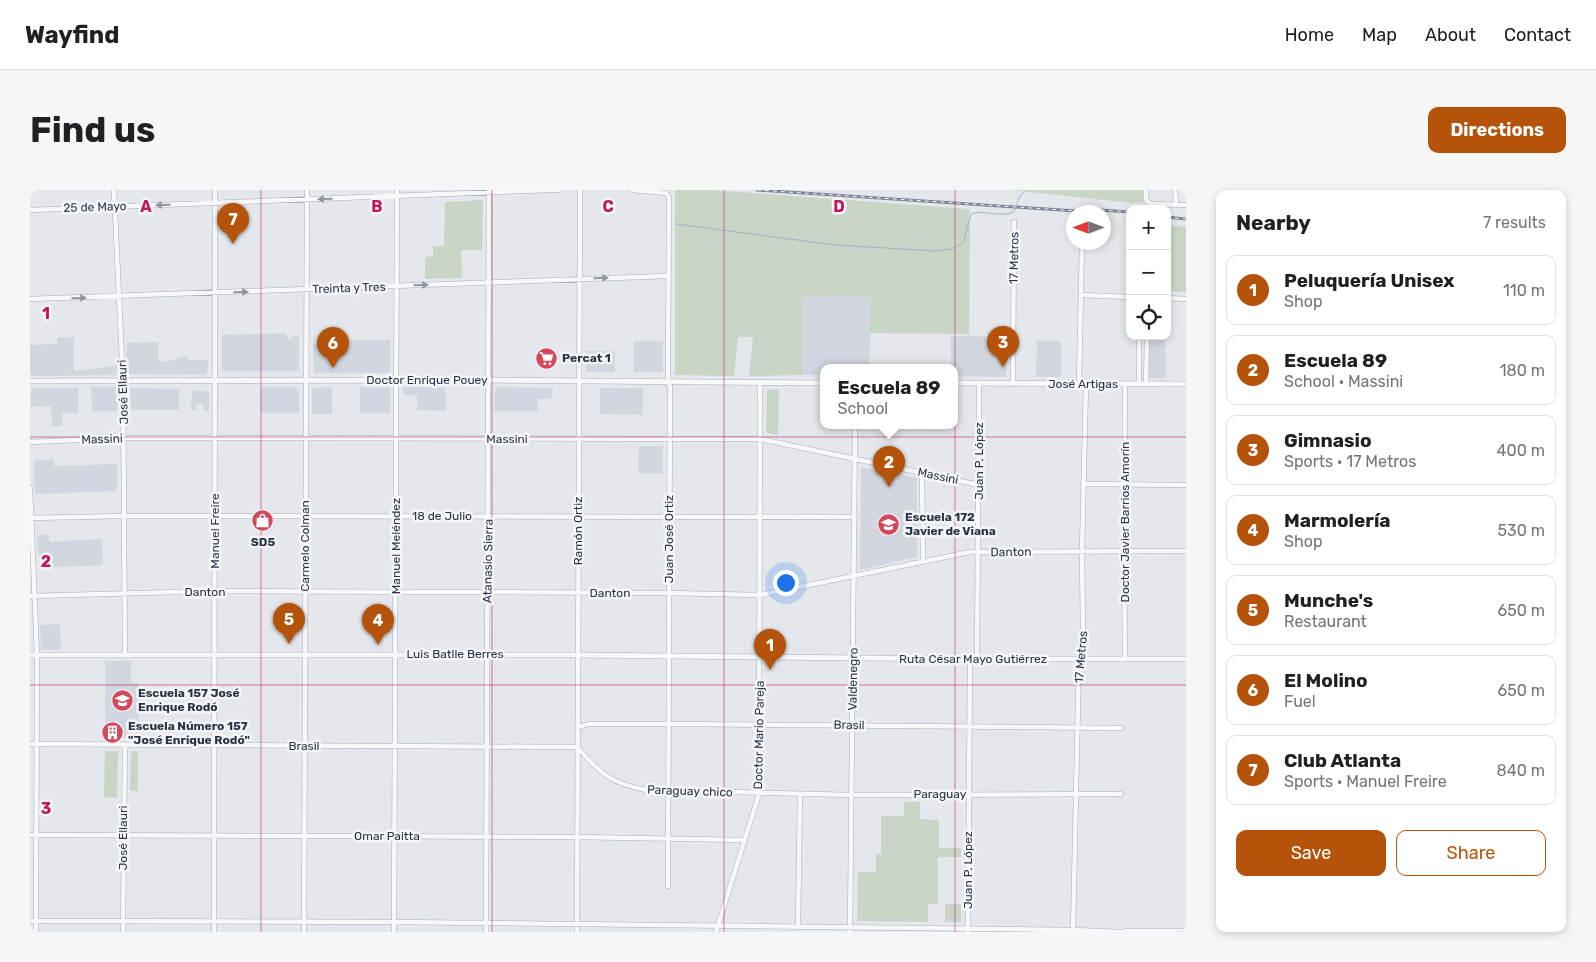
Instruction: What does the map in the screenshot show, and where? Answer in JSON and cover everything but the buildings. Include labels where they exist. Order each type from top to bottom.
[{"type":"street","name":"José Ellauri","points":[[114,190],[123,382],[124,655]]},
{"type":"street","name":"Manuel Freire","points":[[214,932],[215,190]]},
{"type":"street","name":"Carmelo Colman","points":[[304,932],[307,190]]},
{"type":"street","name":"Manuel Meléndez","points":[[394,932],[397,190]]},
{"type":"street","name":"25 de Mayo","points":[[30,210],[397,197],[489,191],[559,190]]},
{"type":"street","name":"Ramón Ortiz","points":[[577,932],[580,190]]},
{"type":"street","name":"Juan José Ortiz","points":[[632,190],[666,193],[669,197],[668,886]]},
{"type":"street","points":[[1146,190],[1148,202],[1186,204]]},
{"type":"street","points":[[1175,190],[1176,204]]},
{"type":"street","name":"Atanasio Sierra","points":[[486,932],[489,191]]},
{"type":"street","name":"17 Metros","points":[[1013,384],[1014,222]]},
{"type":"street","points":[[1079,384],[1082,250]]},
{"type":"street","name":"Treinta y Tres","points":[[30,299],[668,276]]},
{"type":"street","points":[[1081,295],[1126,297]]},
{"type":"street","points":[[1171,298],[1186,299]]},
{"type":"street","points":[[1139,340],[1139,384]]},
{"type":"street","points":[[1146,384],[1147,340]]},
{"type":"street","name":"Doctor Enrique Pouey","points":[[30,382],[306,380],[820,382]]},
{"type":"street","name":"Doctor Mario Pareja","points":[[716,932],[758,794],[760,724],[760,382]]},
{"type":"street","points":[[958,383],[979,383]]},
{"type":"street","name":"José Artigas","points":[[979,383],[1186,384]]},
{"type":"street","name":"Juan P. López","points":[[978,659],[979,383]]},
{"type":"street","name":"17 Metros","points":[[1073,930],[1079,659],[1083,636],[1082,551],[1086,384]]},
{"type":"street","name":"Doctor Javier Barrios Amorín","points":[[1125,384],[1125,659]]},
{"type":"street","name":"Valdenegro","points":[[850,930],[855,429]]},
{"type":"street","name":"Massini","points":[[30,442],[124,438],[760,439],[979,485]]},
{"type":"street","points":[[922,472],[922,561]]},
{"type":"street","points":[[1083,484],[1186,485]]},
{"type":"street","points":[[30,488],[32,596],[36,655],[36,932]]},
{"type":"street","name":"18 de Julio","points":[[31,518],[214,515],[855,517]]},
{"type":"street","name":"Danton","points":[[32,596],[215,592],[760,595],[970,552],[1186,551]]},
{"type":"street","name":"Luis Batlle Berres","points":[[30,655],[486,654],[760,656]]},
{"type":"street","name":"Ruta César Mayo Gutiérrez","points":[[760,656],[970,659],[1186,659]]},
{"type":"street","name":"Juan P. López","points":[[968,930],[970,659]]},
{"type":"street","name":"Brasil","points":[[577,728],[588,724],[1121,728]]},
{"type":"street","name":"Brasil","points":[[30,744],[577,748]]},
{"type":"street","name":"José Ellauri","points":[[123,932],[125,745]]},
{"type":"street","name":"Paraguay chico","points":[[577,748],[596,768],[616,782],[646,790],[758,794]]},
{"type":"street","name":"Paraguay","points":[[758,794],[1121,794]]},
{"type":"street","points":[[798,927],[800,794]]},
{"type":"street","name":"Omar Paitta","points":[[30,835],[486,836],[743,840]]},
{"type":"street","points":[[30,922],[394,922],[798,927],[850,930],[1186,931]]},
{"type":"shaded area","points":[[803,295],[872,296],[869,364],[820,364],[820,375],[802,375]]},
{"type":"shaded area","points":[[285,333],[288,339],[292,339],[292,336],[299,336],[299,369],[297,371],[222,371],[222,335]]},
{"type":"shaded area","points":[[951,336],[1007,337],[1006,377],[958,376],[958,364],[951,364]]},
{"type":"shaded area","points":[[74,337],[74,371],[117,366],[116,375],[33,376],[30,373],[30,345],[57,344],[57,338]]},
{"type":"shaded area","points":[[350,340],[390,340],[390,371],[388,373],[314,373],[313,344],[342,344],[342,348],[350,348]]},
{"type":"shaded area","points":[[1149,340],[1165,340],[1166,378],[1149,378]]},
{"type":"shaded area","points":[[634,341],[663,341],[663,372],[634,372]]},
{"type":"shaded area","points":[[1037,341],[1061,341],[1061,377],[1036,377]]},
{"type":"shaded area","points":[[158,342],[158,361],[172,361],[172,359],[178,359],[178,357],[187,357],[187,360],[208,360],[208,371],[205,375],[128,374],[126,343]]},
{"type":"shaded area","points":[[586,351],[615,351],[615,372],[587,372]]},
{"type":"shaded area","points":[[403,386],[445,388],[446,411],[417,410],[417,395],[403,395]]},
{"type":"shaded area","points":[[91,387],[117,387],[117,411],[92,411]]},
{"type":"shaded area","points":[[261,387],[295,387],[299,392],[299,413],[260,413]]},
{"type":"shaded area","points":[[332,387],[332,414],[312,414],[312,388]]},
{"type":"shaded area","points":[[360,387],[390,388],[390,413],[360,413]]},
{"type":"shaded area","points":[[498,387],[553,388],[552,399],[538,399],[538,411],[494,411],[495,390]]},
{"type":"shaded area","points":[[31,388],[78,388],[78,413],[62,413],[62,426],[52,426],[51,406],[31,407]]},
{"type":"shaded area","points":[[130,388],[179,389],[179,410],[131,410]]},
{"type":"shaded area","points":[[600,388],[643,388],[643,415],[600,414]]},
{"type":"shaded area","points":[[192,391],[205,391],[209,393],[209,411],[203,411],[203,404],[197,404],[196,410],[191,410]]},
{"type":"shaded area","points":[[639,446],[663,446],[663,473],[638,473]]},
{"type":"shaded area","points":[[54,459],[54,466],[117,464],[117,491],[35,494],[34,461]]},
{"type":"shaded area","name":"Escuela 172 Javier de Viana","points":[[861,467],[917,478],[917,557],[860,570]]},
{"type":"shaded area","points":[[49,534],[49,542],[102,539],[103,565],[40,568],[37,535]]},
{"type":"shaded area","points":[[60,624],[61,650],[41,650],[40,625]]},
{"type":"shaded area","name":"Escuela 157 José Enrique Rodó","points":[[105,661],[131,661],[131,683],[139,683],[138,738],[105,738]]},
{"type":"green space","points":[[712,190],[969,209],[969,334],[870,333],[871,296],[803,295],[802,375],[749,376],[753,337],[738,337],[734,376],[675,375],[675,191]]},
{"type":"green space","points":[[1011,190],[1143,190],[1143,202],[1133,203]]},
{"type":"green space","points":[[483,200],[482,250],[461,250],[462,278],[425,279],[425,257],[433,256],[433,246],[444,246],[445,202]]},
{"type":"green space","points":[[1171,225],[1186,227],[1186,292],[1171,291]]},
{"type":"green space","points":[[779,389],[778,435],[766,431],[767,390]]},
{"type":"green space","points":[[105,751],[118,751],[117,798],[104,797]]},
{"type":"green space","points":[[131,751],[138,751],[138,791],[130,791]]},
{"type":"green space","points":[[904,802],[920,802],[920,819],[939,820],[939,848],[961,848],[961,857],[938,857],[938,904],[928,904],[928,922],[857,921],[858,872],[876,872],[876,855],[881,854],[881,816],[904,816]]},
{"type":"green space","points":[[945,904],[961,904],[961,922],[945,922]]},
{"type":"waterway","points":[[676,224],[835,245],[936,251],[952,249],[963,243],[971,214],[1011,213],[1016,208],[1020,196],[1026,190]]},
{"type":"railway","points":[[757,190],[1066,210]]},
{"type":"railway","points":[[1111,211],[1126,212]]},
{"type":"railway","points":[[1171,217],[1186,219]]},
{"type":"place","name":"Club Atlanta","points":[[233,244]]},
{"type":"place","name":"Percat 1","points":[[546,358]]},
{"type":"place","name":"Gimnasio","points":[[1003,367]]},
{"type":"place","name":"El Molino","points":[[333,368]]},
{"type":"place","name":"Escuela 89","points":[[889,487]]},
{"type":"place","name":"SD5","points":[[263,521]]},
{"type":"place","name":"Escuela 172 Javier de Viana","points":[[889,524]]},
{"type":"place","name":"Munche's","points":[[289,644]]},
{"type":"place","name":"Marmolería","points":[[378,645]]},
{"type":"place","name":"Peluquería Unisex","points":[[770,670]]},
{"type":"place","name":"Escuela 157 José Enrique Rodó","points":[[122,700]]},
{"type":"place","name":"Escuela Número 157 \"José Enrique Rodó\"","points":[[112,733]]}]
